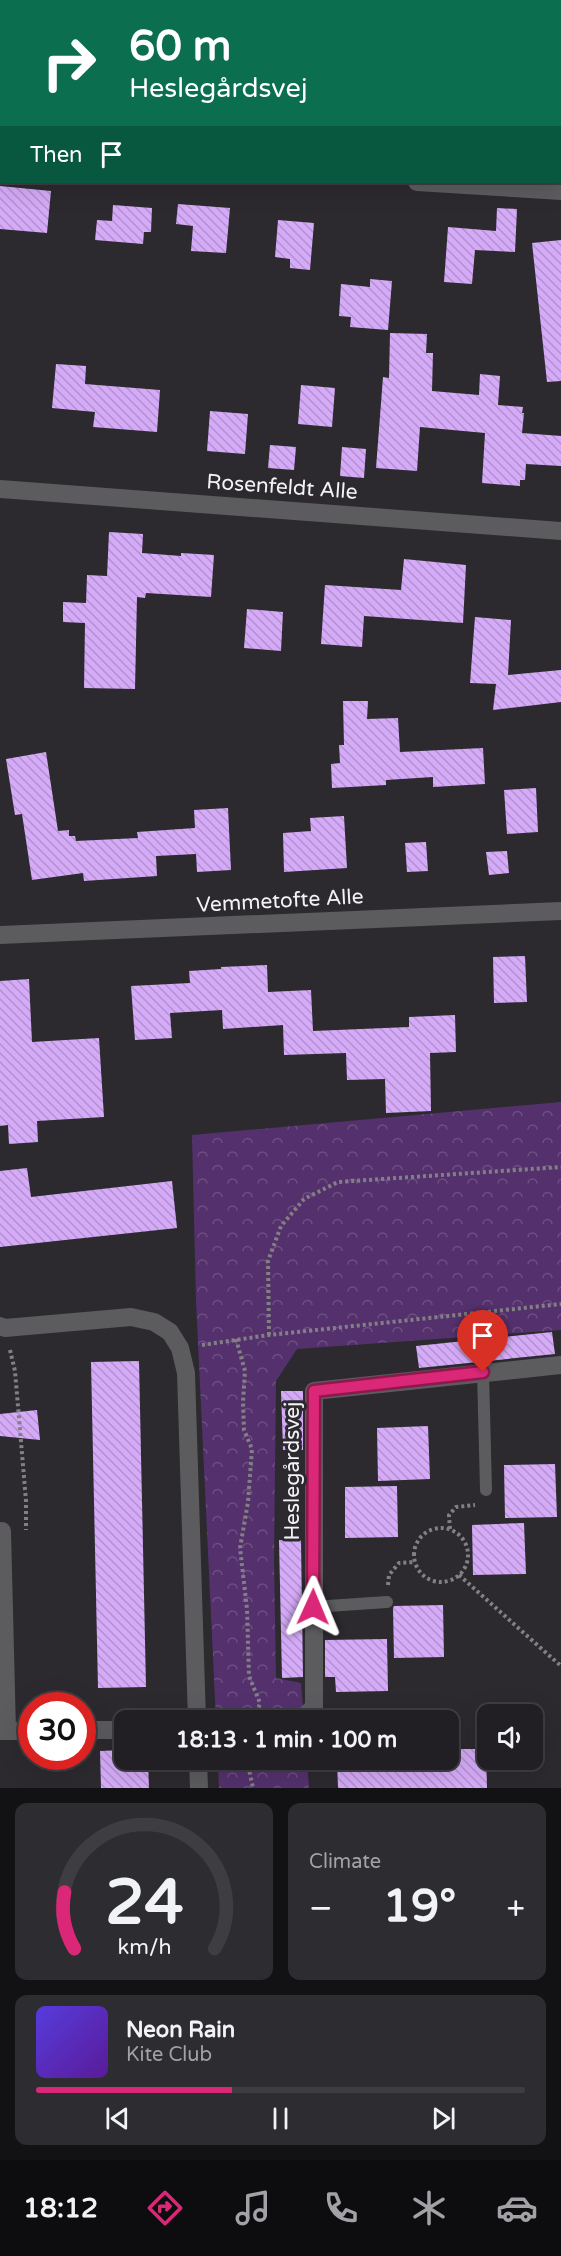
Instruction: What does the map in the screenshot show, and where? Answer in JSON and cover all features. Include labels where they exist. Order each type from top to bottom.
[{"type":"street","points":[[433,183],[561,191]]},
{"type":"street","name":"Rosenfeldt Alle","points":[[0,489],[561,531]]},
{"type":"street","name":"Vemmetofte Alle","points":[[0,935],[561,911]]},
{"type":"street","points":[[0,1326],[5,1329],[131,1317],[154,1322],[170,1332],[180,1348],[186,1373],[197,1710]]},
{"type":"street","name":"Heslegårdsvej","points":[[312,1710],[315,1707],[314,1391],[561,1365]]},
{"type":"street","points":[[2,1531],[3,1731]]},
{"type":"street","points":[[96,1730],[114,1730]]},
{"type":"street","points":[[198,1770],[199,1788]]},
{"type":"lane","points":[[483,1372],[486,1490]]},
{"type":"lane","points":[[313,1607],[387,1602]]},
{"type":"path","points":[[269,1335],[268,1261],[281,1226],[304,1199],[338,1182],[561,1167]]},
{"type":"path","points":[[180,1348],[269,1335],[561,1304]]},
{"type":"path","points":[[236,1339],[245,1371],[244,1430],[252,1449],[248,1502],[240,1548],[247,1609],[249,1676],[260,1703],[258,1710]]},
{"type":"path","points":[[450,1529],[449,1515],[456,1507],[476,1504],[486,1490]]},
{"type":"path","points":[[450,1529],[459,1535],[465,1544],[468,1555],[466,1566],[459,1575],[450,1580],[439,1582],[428,1579],[420,1572],[415,1562],[416,1543],[430,1530],[450,1529]]},
{"type":"path","points":[[387,1602],[389,1575],[399,1563],[415,1562]]},
{"type":"path","points":[[459,1575],[561,1666]]},
{"type":"path","points":[[249,1770],[253,1788]]},
{"type":"green space","points":[[561,1102],[561,1330],[297,1349],[276,1381],[274,1560],[276,1678],[301,1683],[303,1710],[216,1710],[196,1301],[192,1135]]},
{"type":"green space","points":[[218,1770],[308,1770],[309,1788],[219,1788]]},
{"type":"building","points":[[0,186],[51,191],[47,233],[0,229]]},
{"type":"building","points":[[178,204],[230,208],[226,253],[191,251],[193,226],[176,224]]},
{"type":"building","points":[[113,205],[152,208],[151,232],[144,232],[143,244],[95,240],[97,220],[112,221]]},
{"type":"building","points":[[497,208],[517,209],[515,252],[475,250],[472,284],[444,282],[448,227],[496,231]]},
{"type":"building","points":[[278,220],[314,223],[310,270],[290,268],[290,259],[275,257]]},
{"type":"building","points":[[561,240],[561,381],[547,382],[532,243]]},
{"type":"building","points":[[370,279],[392,281],[388,330],[350,327],[351,317],[339,316],[341,284],[370,287]]},
{"type":"building","points":[[390,333],[427,334],[426,353],[433,353],[432,391],[479,395],[480,374],[500,376],[498,405],[523,407],[522,433],[561,436],[561,466],[526,464],[525,480],[520,480],[520,486],[482,483],[485,433],[420,427],[417,471],[376,468],[383,377],[389,378]]},
{"type":"building","points":[[56,364],[86,366],[85,384],[160,390],[157,432],[93,427],[95,412],[52,408]]},
{"type":"building","points":[[301,385],[335,388],[332,427],[298,424]]},
{"type":"building","points":[[210,411],[248,414],[245,454],[207,451]]},
{"type":"building","points":[[270,445],[296,447],[294,470],[268,468]]},
{"type":"building","points":[[342,447],[366,449],[364,478],[340,476]]},
{"type":"building","points":[[109,532],[143,534],[142,553],[181,556],[181,553],[214,555],[211,597],[146,593],[145,598],[137,597],[135,689],[84,688],[85,623],[63,622],[63,602],[86,603],[87,575],[107,576]]},
{"type":"building","points":[[404,559],[466,565],[463,623],[364,616],[362,647],[321,644],[325,585],[401,590]]},
{"type":"building","points":[[247,609],[283,612],[281,651],[244,648]]},
{"type":"building","points":[[475,617],[511,620],[508,675],[561,670],[561,702],[493,710],[496,684],[470,683]]},
{"type":"building","points":[[343,701],[368,701],[367,719],[398,718],[400,752],[483,748],[485,784],[433,787],[433,777],[386,780],[386,785],[332,788],[331,764],[340,763],[339,745],[344,745]]},
{"type":"building","points":[[46,752],[58,831],[69,830],[69,836],[75,836],[76,841],[138,838],[137,832],[195,828],[194,810],[228,808],[231,870],[197,872],[196,854],[156,856],[157,876],[84,881],[83,873],[32,880],[22,814],[15,815],[6,759]]},
{"type":"building","points":[[536,788],[538,832],[507,834],[504,790]]},
{"type":"building","points":[[344,816],[347,868],[284,872],[283,833],[311,831],[310,818]]},
{"type":"building","points":[[426,842],[428,871],[407,872],[405,843]]},
{"type":"building","points":[[507,851],[509,873],[489,875],[486,852]]},
{"type":"building","points":[[525,956],[527,1002],[494,1003],[493,957]]},
{"type":"building","points":[[267,965],[268,992],[311,990],[313,1031],[409,1027],[409,1017],[455,1015],[456,1052],[430,1053],[431,1111],[386,1113],[385,1079],[347,1080],[346,1053],[284,1055],[283,1025],[223,1029],[222,1010],[170,1013],[172,1038],[135,1040],[131,986],[190,983],[189,971]]},
{"type":"building","points":[[29,979],[32,1042],[99,1038],[104,1117],[37,1121],[38,1142],[9,1144],[8,1125],[0,1126],[0,981]]},
{"type":"building","points":[[27,1168],[31,1197],[172,1181],[177,1228],[0,1247],[0,1171]]},
{"type":"building","points":[[552,1332],[555,1354],[419,1368],[416,1346]]},
{"type":"building","points":[[139,1361],[146,1687],[98,1688],[91,1362]]},
{"type":"building","points":[[281,1391],[303,1391],[303,1450],[283,1450]]},
{"type":"building","points":[[37,1410],[40,1440],[0,1436],[0,1414]]},
{"type":"building","points":[[428,1426],[430,1479],[378,1481],[377,1428]]},
{"type":"building","points":[[555,1464],[557,1517],[505,1518],[504,1465]]},
{"type":"building","points":[[397,1486],[398,1537],[345,1538],[345,1487]]},
{"type":"building","points":[[524,1523],[526,1574],[473,1575],[472,1525]]},
{"type":"building","points":[[279,1540],[301,1540],[303,1677],[282,1678]]},
{"type":"building","points":[[443,1605],[444,1657],[394,1658],[394,1606]]},
{"type":"building","points":[[387,1639],[388,1691],[336,1692],[335,1677],[325,1677],[325,1640]]},
{"type":"building","points":[[459,1749],[477,1749],[477,1770],[487,1770],[487,1788],[338,1788],[337,1770],[459,1770]]},
{"type":"building","points":[[114,1750],[114,1770],[148,1770],[149,1788],[101,1788],[100,1751]]},
{"type":"route","points":[[313,1607],[314,1391],[483,1372]]}]
